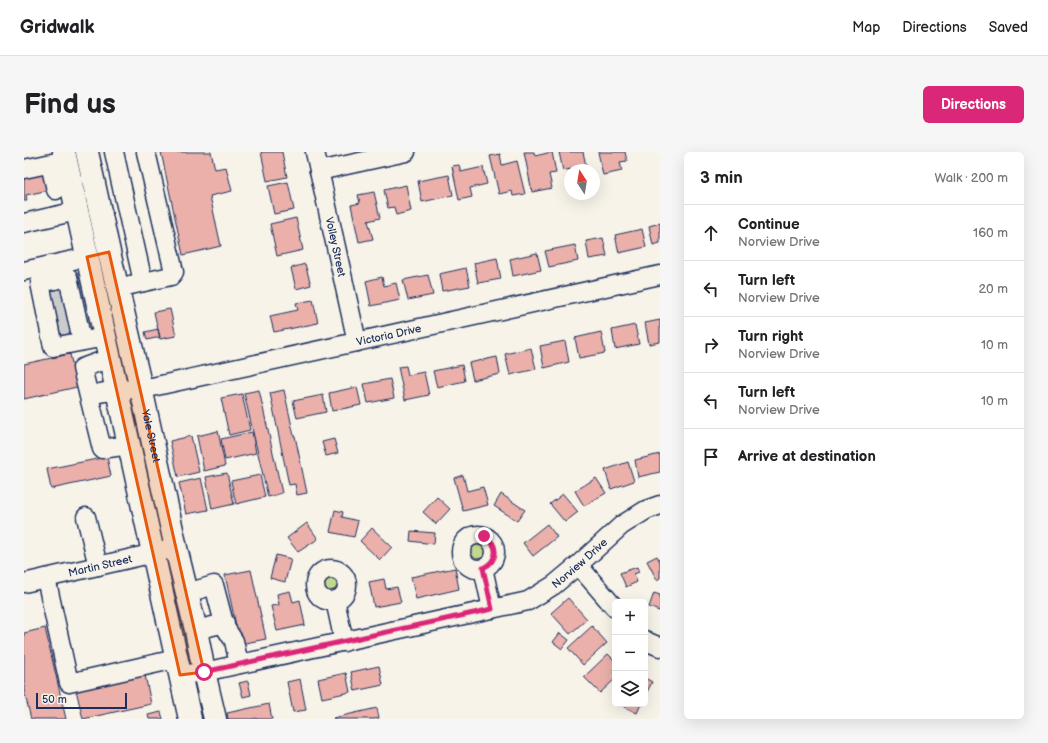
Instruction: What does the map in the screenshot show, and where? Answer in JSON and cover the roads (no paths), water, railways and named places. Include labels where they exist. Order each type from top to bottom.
[{"type":"main road","name":"Yale Street","points":[[88,156],[215,719]]},
{"type":"main road","points":[[60,159],[77,211],[190,719]]},
{"type":"main road","points":[[87,257],[109,252]]},
{"type":"street","points":[[88,156],[109,152]]},
{"type":"street","points":[[114,152],[143,282]]},
{"type":"street","points":[[117,288],[171,276],[174,272],[146,152]]},
{"type":"street","name":"Volley Street","points":[[315,152],[357,342]]},
{"type":"street","points":[[319,170],[406,152]]},
{"type":"street","points":[[24,169],[60,159],[56,190]]},
{"type":"street","points":[[24,223],[77,211]]},
{"type":"street","points":[[87,257],[53,272],[40,283],[62,315],[105,337]]},
{"type":"street","points":[[24,271],[53,272]]},
{"type":"street","name":"Victoria Drive","points":[[89,395],[152,386],[660,275]]},
{"type":"street","points":[[110,358],[82,368],[102,449],[129,445]]},
{"type":"street","name":"Norview Drive","points":[[46,578],[69,683],[178,667],[204,672],[528,601],[554,585],[622,525],[646,510],[660,505]]},
{"type":"street","points":[[86,517],[98,566]]},
{"type":"street","name":"Martin Street","points":[[24,583],[176,548]]},
{"type":"street","points":[[578,565],[612,605]]},
{"type":"street","points":[[483,568],[492,609]]},
{"type":"street","points":[[187,593],[214,585],[225,627],[234,641],[238,664]]},
{"type":"street","points":[[335,600],[344,642]]},
{"type":"street","points":[[196,630],[225,623]]},
{"type":"street","points":[[648,642],[660,647]]},
{"type":"tunnel","points":[[50,298],[64,295]]},
{"type":"tunnel","points":[[53,314],[67,311]]},
{"type":"tunnel","points":[[57,330],[71,327]]}]
